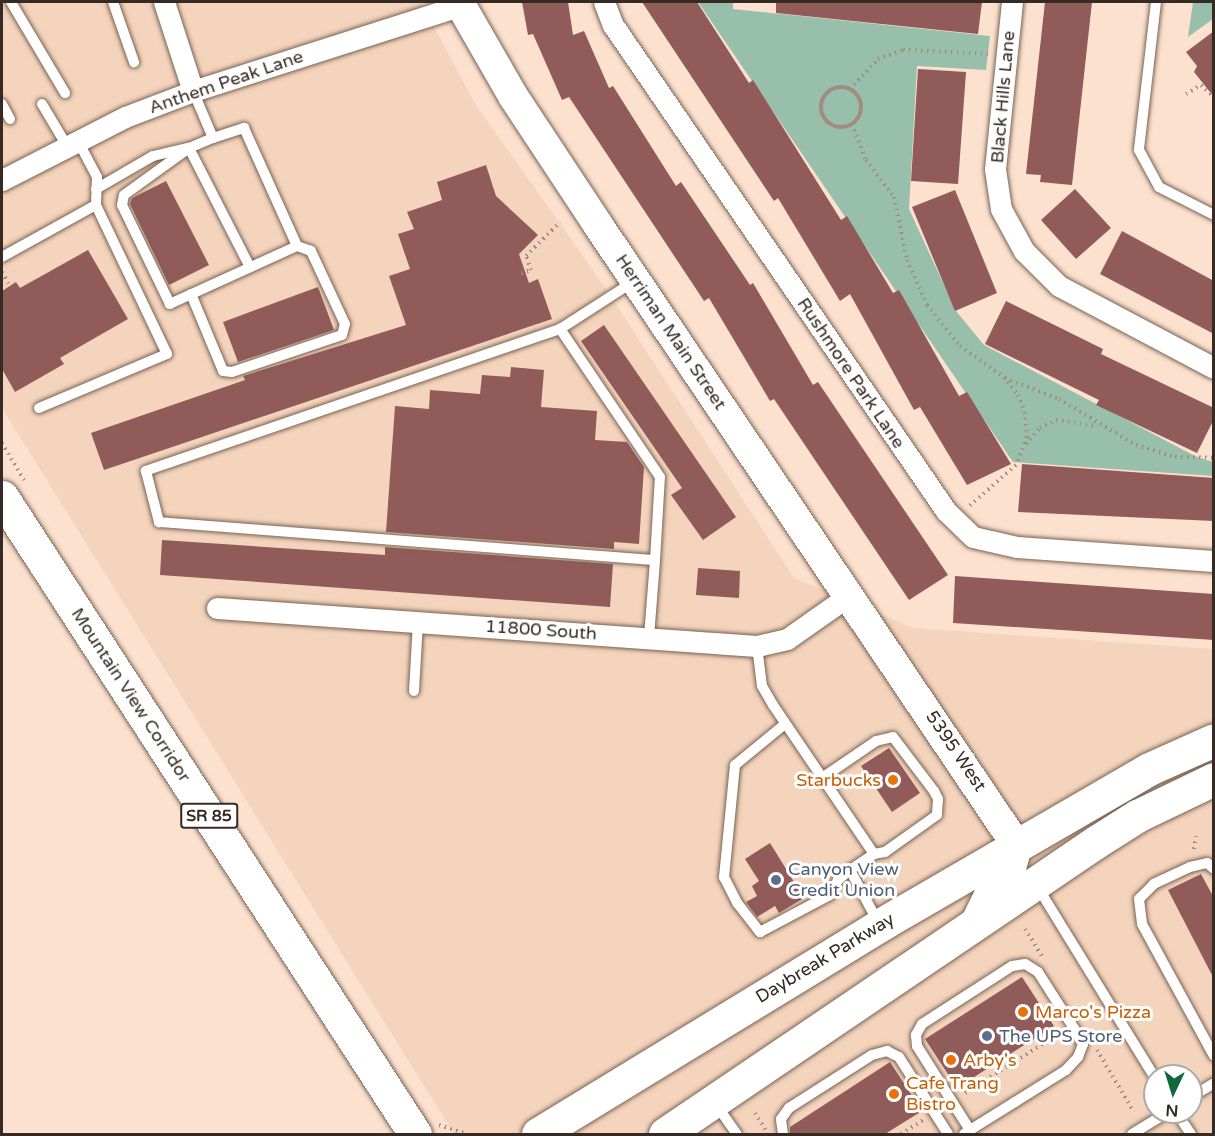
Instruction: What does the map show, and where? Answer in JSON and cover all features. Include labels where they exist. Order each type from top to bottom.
[{"type":"main road","name":"Mountain View Corridor","points":[[2,497],[415,1134]]},
{"type":"main road","name":"Daybreak Parkway","points":[[538,1134],[880,925],[1149,769],[1214,740]]},
{"type":"main road","points":[[1035,883],[1039,862],[1046,852],[1138,792],[1149,769]]},
{"type":"main road","points":[[665,1134],[1137,816],[1214,779]]},
{"type":"street","points":[[164,2],[193,91]]},
{"type":"street","name":"Rushmore Park Lane","points":[[604,2],[613,25],[954,519],[973,537],[1017,547],[1214,561]]},
{"type":"street","name":"Black Hills Lane","points":[[1012,2],[995,169],[1001,209],[1024,250],[1059,286],[1214,368]]},
{"type":"street","name":"Anthem Peak Lane","points":[[2,180],[125,117],[193,91],[460,4]]},
{"type":"street","name":"Herriman Main Street","points":[[460,4],[513,96],[893,657]]},
{"type":"street","name":"11800 South","points":[[217,608],[757,646],[787,639],[851,594]]},
{"type":"street","name":"5395 West","points":[[893,657],[1017,846]]},
{"type":"street","points":[[975,924],[990,893],[1008,880],[1017,846]]},
{"type":"lane","points":[[11,2],[65,93]]},
{"type":"lane","points":[[1156,2],[1139,150],[1160,187],[1214,215]]},
{"type":"lane","points":[[113,3],[134,62]]},
{"type":"lane","points":[[193,91],[213,138]]},
{"type":"lane","points":[[2,104],[10,120]]},
{"type":"lane","points":[[39,408],[167,354],[96,205],[97,177],[42,104]]},
{"type":"lane","points":[[96,189],[153,156],[189,148],[244,128],[297,246]]},
{"type":"lane","points":[[189,148],[250,267]]},
{"type":"lane","points":[[189,148],[124,195],[122,205],[170,304],[191,294],[250,267],[297,246],[311,251],[345,324],[342,335],[232,372],[223,371],[191,294]]},
{"type":"lane","points":[[2,257],[96,205]]},
{"type":"lane","points":[[636,280],[560,329],[146,471],[159,522],[655,560]]},
{"type":"lane","points":[[560,329],[660,477],[649,637]]},
{"type":"lane","points":[[414,691],[418,621]]},
{"type":"lane","points":[[757,646],[762,686],[874,854]]},
{"type":"lane","points":[[785,723],[749,750],[735,765],[724,877],[738,904],[760,932],[830,896],[838,880],[850,870],[874,854],[885,852],[937,815],[938,800],[934,791],[893,737],[876,741],[822,778]]},
{"type":"lane","points":[[1214,869],[1207,863],[1190,867],[1154,884],[1139,899],[1142,924],[1209,1038],[1214,1056]]},
{"type":"lane","points":[[850,870],[880,925]]},
{"type":"lane","points":[[1035,883],[1146,1064]]},
{"type":"lane","points":[[1025,964],[1038,972],[1083,1044],[1078,1057],[1066,1070],[967,1132],[917,1046],[916,1035],[922,1024],[1012,966],[1025,964]]},
{"type":"lane","points":[[783,1134],[781,1119],[789,1108],[872,1055],[887,1051],[899,1057],[948,1134]]},
{"type":"lane","points":[[714,1102],[737,1134]]},
{"type":"lane","points":[[1132,1134],[1148,1124]]},
{"type":"path","points":[[850,89],[861,105],[858,118],[852,124],[833,125],[822,111],[823,99],[831,90],[850,89],[878,59],[903,50],[1006,56]]},
{"type":"path","points":[[1186,94],[1201,85],[1214,97]]},
{"type":"path","points":[[852,124],[866,159],[894,197],[907,260],[927,305],[960,346],[1004,377],[1059,399],[1102,427]]},
{"type":"path","points":[[521,273],[531,270],[526,256],[560,222]]},
{"type":"path","points":[[2,271],[8,283]]},
{"type":"path","points":[[1004,377],[1018,395],[1025,412],[1025,446]]},
{"type":"path","points":[[954,519],[1009,473],[1034,433],[1056,420],[1078,420],[1102,427],[1161,454],[1214,458]]},
{"type":"path","points":[[957,1099],[1066,1029]]},
{"type":"path","points":[[755,1113],[768,1134]]},
{"type":"path","points":[[901,1134],[928,1117]]},
{"type":"shaded area","points":[[2,2],[421,2],[474,102],[602,283],[794,578],[913,628],[1213,649],[1213,1134],[454,1134],[2,408]]},
{"type":"green space","points":[[698,2],[733,2],[733,9],[990,36],[986,70],[917,66],[909,209],[956,311],[984,345],[1195,456],[1213,462],[1213,476],[1013,462]]},
{"type":"green space","points":[[1193,2],[1213,2],[1213,19],[1188,37]]},
{"type":"building","points":[[522,2],[568,2],[573,35],[584,31],[609,88],[613,86],[676,186],[681,182],[750,285],[753,283],[813,385],[818,382],[948,575],[909,600],[774,399],[770,401],[709,298],[704,301],[569,97],[562,100],[533,34],[528,35]]},
{"type":"building","points":[[642,2],[697,2],[749,83],[753,80],[841,220],[847,216],[893,293],[899,290],[959,396],[967,392],[1011,464],[967,485],[920,407],[914,410],[850,294],[840,301],[778,198],[774,201]]},
{"type":"building","points":[[776,2],[982,2],[978,34],[776,13]]},
{"type":"building","points":[[1045,2],[1092,2],[1072,185],[1040,182],[1041,175],[1026,174]]},
{"type":"building","points":[[1214,31],[1214,97],[1194,72],[1197,66],[1186,52]]},
{"type":"building","points":[[918,69],[966,72],[958,184],[911,181]]},
{"type":"building","points":[[486,165],[496,196],[538,235],[519,254],[529,283],[538,279],[552,319],[104,470],[91,433],[245,380],[243,376],[406,325],[389,276],[410,269],[398,234],[414,229],[407,212],[442,200],[437,182]]},
{"type":"building","points":[[166,181],[209,265],[169,285],[130,204],[132,198]]},
{"type":"building","points":[[1075,189],[1111,228],[1076,259],[1041,220]]},
{"type":"building","points":[[955,190],[997,293],[955,311],[912,207]]},
{"type":"building","points":[[1122,231],[1214,281],[1214,334],[1100,274]]},
{"type":"building","points":[[88,250],[128,319],[60,358],[64,364],[15,392],[2,369],[2,291],[16,282],[20,288]]},
{"type":"building","points":[[318,287],[334,330],[238,362],[223,322]]},
{"type":"building","points":[[1006,301],[1103,349],[1101,354],[1214,408],[1214,419],[1197,453],[1096,405],[1099,400],[985,344]]},
{"type":"building","points":[[604,325],[736,517],[703,540],[671,495],[682,488],[581,341]]},
{"type":"building","points":[[511,367],[544,370],[541,407],[597,411],[595,440],[627,442],[644,467],[639,544],[614,542],[614,549],[386,532],[395,406],[429,409],[430,390],[480,394],[482,375],[510,377]]},
{"type":"building","points":[[1022,464],[1214,478],[1214,521],[1018,512]]},
{"type":"building","points":[[162,540],[385,555],[385,547],[613,564],[610,607],[160,575]]},
{"type":"building","points":[[698,568],[740,571],[739,598],[696,595]]},
{"type":"building","points":[[955,576],[1214,594],[1214,640],[953,623]]},
{"type":"building","points":[[889,748],[920,793],[892,812],[861,766]]},
{"type":"building","points":[[770,843],[804,898],[779,913],[775,906],[757,917],[746,902],[757,896],[752,886],[759,881],[745,859]]},
{"type":"building","points":[[1201,874],[1214,898],[1214,979],[1168,890]]},
{"type":"building","points":[[1022,977],[1054,1026],[957,1088],[925,1039]]},
{"type":"building","points":[[890,1062],[922,1111],[885,1134],[790,1134],[790,1127]]},
{"type":"place","name":"Starbucks","points":[[893,780]]},
{"type":"place","name":"Canyon View Credit Union","points":[[776,880]]},
{"type":"place","name":"Marco's Pizza","points":[[1023,1012]]},
{"type":"place","name":"The UPS Store","points":[[987,1036]]},
{"type":"place","name":"Arby's","points":[[951,1060]]},
{"type":"place","name":"Cafe Trang Bistro","points":[[894,1094]]}]
